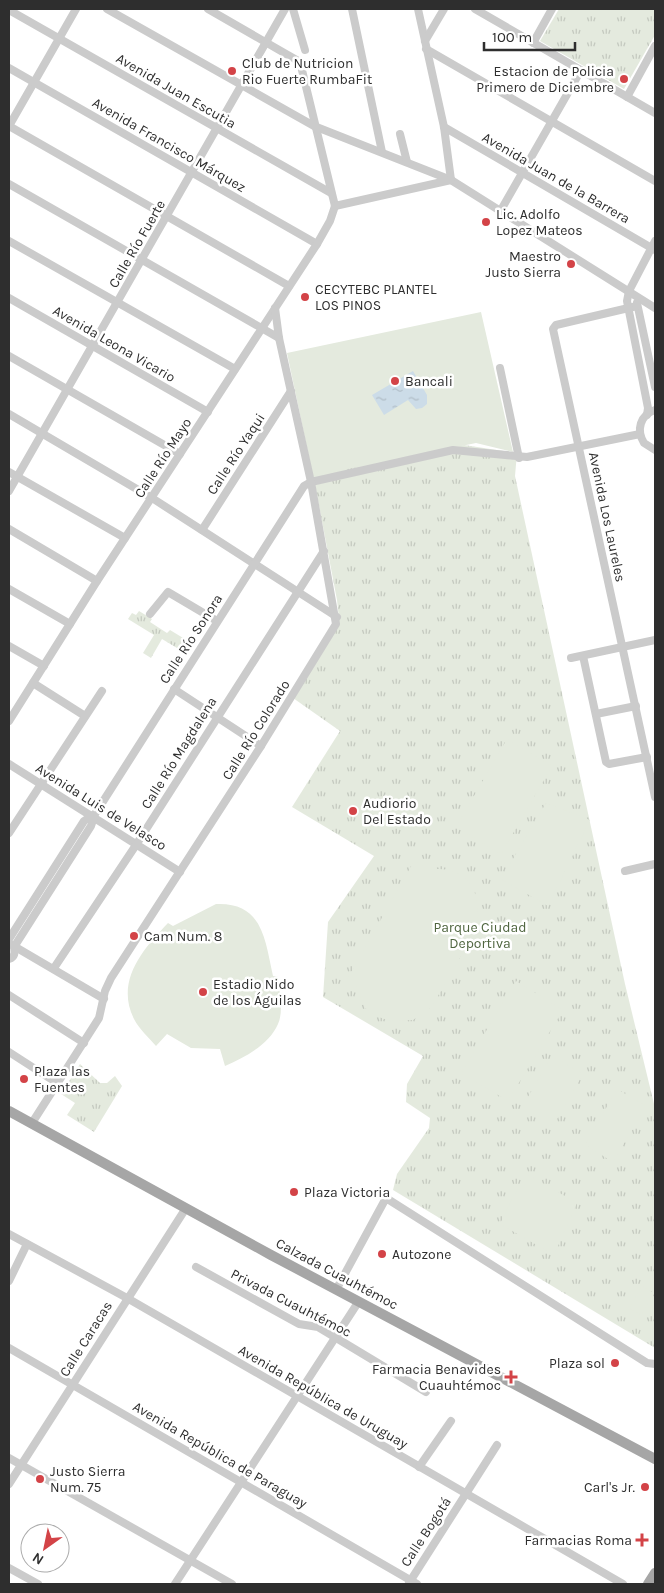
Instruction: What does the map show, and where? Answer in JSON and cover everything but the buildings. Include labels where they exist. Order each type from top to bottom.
[{"type":"main road","name":"Calzada Cuauhtémoc","points":[[9,1112],[336,1290],[655,1459]]},
{"type":"main road","points":[[648,1584],[655,1573]]},
{"type":"street","points":[[76,9],[9,126],[289,286]]},
{"type":"street","points":[[106,9],[314,126],[451,180],[655,308]]},
{"type":"street","points":[[208,9],[300,62],[314,126],[335,206],[451,180]]},
{"type":"street","name":"Calle Río Fuerte","points":[[9,491],[285,9]]},
{"type":"street","points":[[293,9],[306,50]]},
{"type":"street","points":[[352,9],[382,152]]},
{"type":"street","points":[[418,9],[444,127],[451,180]]},
{"type":"street","points":[[426,45],[444,9]]},
{"type":"street","points":[[475,9],[655,113]]},
{"type":"street","points":[[533,42],[552,9]]},
{"type":"street","name":"Avenida Juan Escutia","points":[[9,10],[331,193]]},
{"type":"street","points":[[426,45],[551,121],[655,181]]},
{"type":"street","points":[[627,96],[655,46]]},
{"type":"street","name":"Avenida Francisco Márquez","points":[[9,68],[317,244]]},
{"type":"street","points":[[501,210],[581,70]]},
{"type":"street","name":"Avenida Juan de la Barrera","points":[[444,127],[522,173],[654,246]]},
{"type":"street","points":[[400,134],[407,162]]},
{"type":"street","points":[[9,184],[279,338]]},
{"type":"street","name":"Calle Río Mayo","points":[[9,721],[12,708],[33,683],[97,581],[317,244],[330,221],[335,206]]},
{"type":"street","points":[[9,241],[235,369]]},
{"type":"street","points":[[647,415],[648,408],[628,308],[629,291],[654,246]]},
{"type":"street","points":[[629,291],[638,306],[653,363],[655,387]]},
{"type":"street","name":"Avenida Leona Vicario","points":[[9,298],[208,412]]},
{"type":"street","name":"Avenida Los Laureles","points":[[638,306],[554,326],[655,797]]},
{"type":"street","points":[[275,308],[279,338],[311,482],[337,616]]},
{"type":"street","points":[[9,356],[180,454]]},
{"type":"street","points":[[500,368],[519,458]]},
{"type":"street","name":"Calle Río Yaqui","points":[[202,530],[290,391]]},
{"type":"street","points":[[655,410],[647,415],[641,424],[640,434],[644,443],[655,450]]},
{"type":"street","points":[[9,414],[152,498],[337,616]]},
{"type":"street","points":[[311,482],[453,450],[476,451],[519,458],[640,434]]},
{"type":"street","points":[[9,472],[125,538]]},
{"type":"street","name":"Calle Río Sonora","points":[[9,959],[15,952],[11,943],[91,826],[93,816],[300,491],[311,482]]},
{"type":"street","points":[[9,529],[97,581]]},
{"type":"street","name":"Calle Río Magdalena","points":[[54,968],[136,845],[324,551]]},
{"type":"street","points":[[9,589],[70,624]]},
{"type":"street","points":[[150,614],[168,592],[217,621]]},
{"type":"street","name":"Calle Río Colorado","points":[[32,1123],[84,1044],[102,1012],[111,978],[261,746],[332,632],[337,616]]},
{"type":"street","points":[[571,658],[655,640]]},
{"type":"street","points":[[9,646],[44,666]]},
{"type":"street","points":[[583,656],[606,762],[609,764],[646,758]]},
{"type":"street","points":[[33,683],[85,716]]},
{"type":"street","points":[[174,689],[261,746]]},
{"type":"street","points":[[9,832],[102,691]]},
{"type":"street","points":[[596,714],[636,706]]},
{"type":"street","name":"Avenida Luis de Velasco","points":[[9,764],[180,872]]},
{"type":"street","points":[[625,871],[655,864]]},
{"type":"street","points":[[11,943],[104,999]]},
{"type":"street","points":[[9,995],[84,1044]]},
{"type":"street","points":[[9,1052],[57,1083]]},
{"type":"street","points":[[336,1290],[386,1198],[647,1363],[655,1364]]},
{"type":"street","name":"Calle Caracas","points":[[9,1484],[186,1208]]},
{"type":"street","name":"Avenida República de Uruguay","points":[[9,1234],[127,1298],[623,1584]]},
{"type":"street","points":[[9,1281],[27,1244]]},
{"type":"street","name":"Privada Cuauhtémoc","points":[[196,1267],[299,1324],[313,1325],[426,1392]]},
{"type":"street","points":[[175,1584],[359,1301]]},
{"type":"street","name":"Avenida República de Paraguay","points":[[9,1348],[242,1481],[412,1583]]},
{"type":"street","points":[[419,1467],[451,1421]]},
{"type":"street","name":"Calle Bogotá","points":[[412,1583],[496,1444]]},
{"type":"street","points":[[9,1458],[232,1584]]},
{"type":"street","points":[[9,1568],[38,1584]]},
{"type":"green space","points":[[559,9],[655,9],[655,35],[624,89],[540,41]]},
{"type":"green space","name":"Bancali","points":[[481,312],[513,452],[476,443],[313,476],[287,353]]},
{"type":"green space","name":"Parque Ciudad Deportiva","points":[[464,445],[517,453],[515,476],[625,984],[655,1108],[655,1348],[393,1190],[397,1174],[429,1128],[430,1118],[406,1102],[407,1084],[423,1056],[323,997],[328,922],[374,856],[292,807],[340,731],[293,698],[339,619],[313,474]]},
{"type":"green space","points":[[139,611],[152,619],[150,622],[167,633],[170,630],[193,644],[187,654],[162,639],[151,658],[143,653],[154,635],[128,619],[132,613],[136,615]]},
{"type":"green space","points":[[507,739],[552,766],[501,854],[456,827]]},
{"type":"green space","points":[[546,803],[590,820],[548,906],[501,879]]},
{"type":"green space","points":[[414,861],[424,867],[423,871],[438,869],[461,875],[475,892],[478,904],[478,917],[475,932],[431,1008],[413,1020],[390,1021],[376,1016],[365,1008],[356,986],[354,989],[345,983]]},
{"type":"green space","name":"Estadio Nido de los Águilas","points":[[216,904],[232,905],[244,909],[253,916],[264,937],[273,976],[278,977],[281,1001],[280,1019],[269,1038],[256,1050],[225,1066],[220,1049],[191,1048],[167,1034],[156,1046],[141,1030],[134,1019],[129,1005],[128,992],[134,966],[149,944],[168,923],[173,926]]},
{"type":"green space","points":[[516,981],[563,1010],[508,1101],[461,1073]]},
{"type":"green space","points":[[552,1056],[583,1074],[553,1126],[522,1107]]},
{"type":"green space","points":[[80,1064],[100,1083],[107,1083],[115,1076],[122,1086],[94,1132],[67,1115],[75,1103],[61,1094]]},
{"type":"green space","points":[[617,1089],[646,1106],[613,1162],[585,1145]]},
{"type":"green space","points":[[525,1173],[577,1203],[554,1255],[500,1224]]},
{"type":"green space","points":[[642,1286],[654,1293],[641,1315],[629,1308]]},
{"type":"water","points":[[413,371],[427,395],[427,404],[422,408],[416,409],[408,400],[384,415],[372,395]]},
{"type":"place","name":"Club de Nutricion Rio Fuerte RumbaFit","points":[[232,71]]},
{"type":"place","name":"Estacion de Policia Primero de Diciembre","points":[[624,79]]},
{"type":"place","name":"Lic. Adolfo Lopez Mateos","points":[[486,222]]},
{"type":"place","name":"Maestro Justo Sierra","points":[[571,264]]},
{"type":"place","name":"CECYTEBC PLANTEL LOS PINOS","points":[[305,297]]},
{"type":"place","name":"Bancali","points":[[395,381]]},
{"type":"place","name":"Audiorio Del Estado","points":[[353,811]]},
{"type":"place","name":"Cam Num. 8","points":[[134,936]]},
{"type":"place","name":"Estadio Nido de los Águilas","points":[[203,992]]},
{"type":"place","name":"Plaza las Fuentes","points":[[24,1079]]},
{"type":"place","name":"Plaza Victoria","points":[[294,1192]]},
{"type":"place","name":"Autozone","points":[[382,1254]]},
{"type":"place","name":"Plaza sol","points":[[615,1363]]},
{"type":"place","name":"Farmacia Benavides Cuauhtémoc","points":[[511,1377]]},
{"type":"place","name":"Justo Sierra Num. 75","points":[[40,1479]]},
{"type":"place","name":"Carl's Jr.","points":[[645,1487]]},
{"type":"place","name":"Farmacias Roma","points":[[642,1540]]}]
